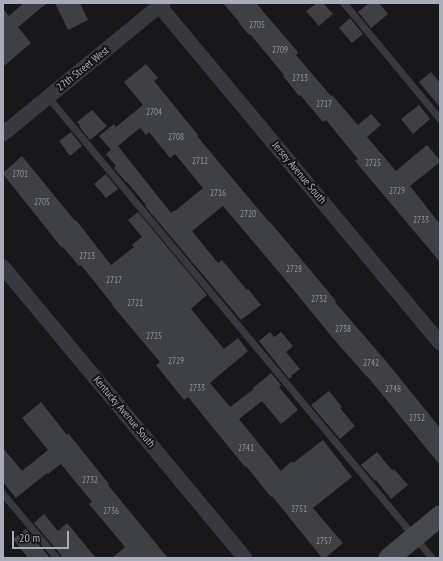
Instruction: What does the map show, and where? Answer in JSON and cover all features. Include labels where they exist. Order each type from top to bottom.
[{"type":"street","name":"27th Street West","points":[[3,134],[160,4]]},
{"type":"street","name":"Jersey Avenue South","points":[[160,4],[440,343]]},
{"type":"street","name":"Kentucky Avenue South","points":[[3,267],[244,558]]},
{"type":"street","points":[[390,558],[440,516]]},
{"type":"lane","points":[[344,3],[440,119]]},
{"type":"lane","points":[[48,97],[432,558]]},
{"type":"lane","points":[[3,494],[57,558]]},
{"type":"building","points":[[24,3],[47,3],[18,27],[31,43],[3,67],[3,9],[9,16]]},
{"type":"building","points":[[55,3],[80,3],[88,20],[68,30]]},
{"type":"building","points":[[223,3],[256,3],[297,51],[298,53],[296,55],[358,125],[371,114],[381,125],[367,137],[396,171],[427,145],[440,160],[440,162],[410,186],[440,224],[440,262],[355,161],[358,159],[326,120],[323,122],[300,95],[299,96],[283,76],[284,75]]},
{"type":"building","points":[[317,3],[323,3],[333,14],[319,26],[306,11]]},
{"type":"building","points":[[369,3],[379,3],[388,14],[371,28],[358,12]]},
{"type":"building","points":[[350,18],[363,34],[352,43],[339,28]]},
{"type":"building","points":[[146,64],[158,78],[154,81],[198,135],[197,136],[287,242],[440,428],[440,465],[367,376],[332,337],[223,206],[192,231],[218,263],[222,260],[261,305],[241,320],[145,206],[146,205],[114,168],[116,166],[106,154],[111,150],[99,136],[114,124],[116,127],[143,105],[124,82]],"holes":[[[140,128],[146,135],[149,132],[170,158],[175,154],[203,188],[171,213],[118,146]]]},
{"type":"building","points":[[431,72],[440,83],[440,107],[419,82]]},
{"type":"building","points":[[419,105],[430,119],[413,134],[401,119]]},
{"type":"building","points":[[92,110],[107,126],[90,140],[77,122]]},
{"type":"building","points":[[71,132],[82,146],[70,156],[59,141]]},
{"type":"building","points":[[22,156],[75,221],[76,220],[111,265],[134,247],[132,245],[142,237],[128,220],[138,212],[207,295],[191,309],[224,349],[238,338],[248,351],[210,383],[230,407],[254,389],[253,388],[271,373],[281,385],[279,387],[298,410],[281,424],[262,401],[239,419],[281,471],[292,461],[293,463],[323,440],[352,477],[313,508],[343,543],[325,558],[322,558],[272,496],[271,497],[246,466],[245,467],[188,397],[184,400],[156,365],[160,362],[112,305],[81,265],[79,266],[63,247],[62,248],[3,174]]},
{"type":"building","points":[[106,174],[118,189],[106,198],[94,184]]},
{"type":"building","points":[[270,332],[274,337],[281,332],[293,346],[286,352],[300,369],[289,379],[259,341]]},
{"type":"building","points":[[329,391],[342,407],[340,408],[355,426],[340,439],[311,405]]},
{"type":"building","points":[[41,402],[67,435],[68,433],[109,484],[108,485],[168,558],[112,558],[125,547],[89,504],[92,502],[61,464],[48,474],[47,473],[16,498],[3,482],[3,448],[22,471],[48,450],[22,418]]},
{"type":"building","points":[[377,452],[392,470],[394,469],[408,485],[391,499],[376,480],[375,481],[361,465]]},
{"type":"building","points":[[44,514],[58,531],[67,523],[96,558],[62,558],[34,523]]},
{"type":"building","points":[[26,529],[50,558],[28,558],[13,539]]}]
